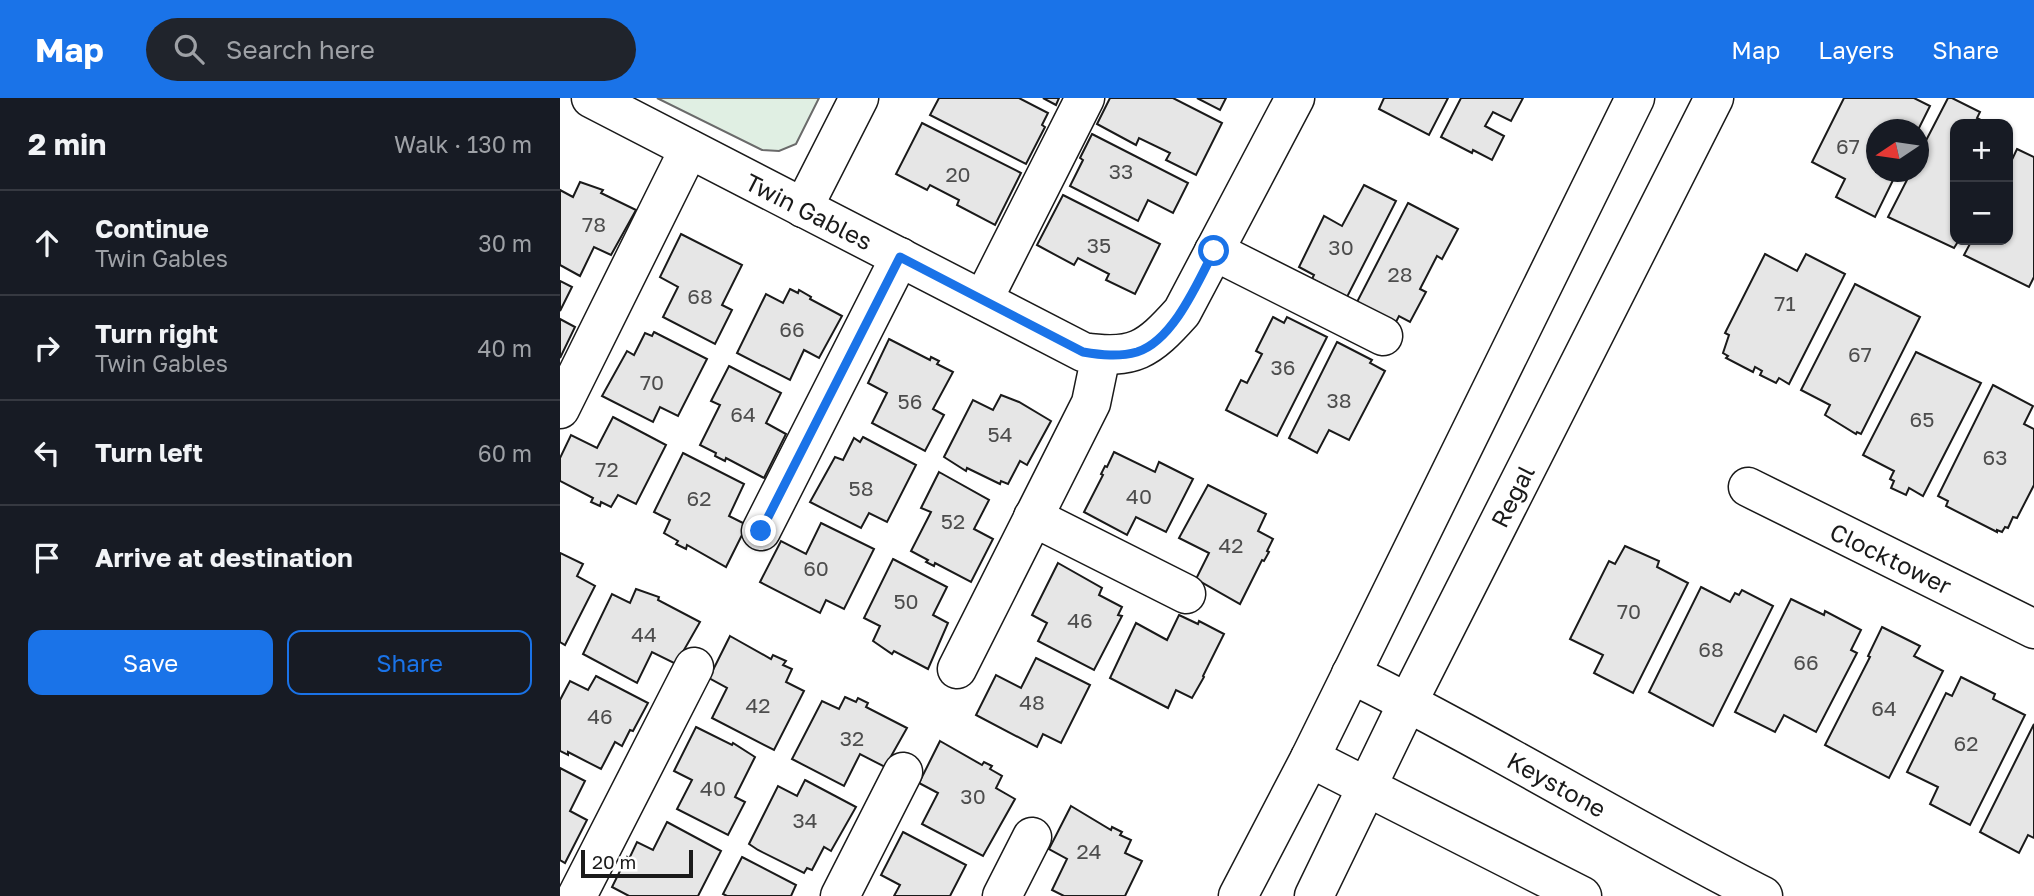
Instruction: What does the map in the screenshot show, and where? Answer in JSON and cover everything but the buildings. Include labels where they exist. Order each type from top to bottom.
[{"type":"street","name":"Twin Gables","points":[[591,98],[1083,352],[1109,356],[1139,352],[1161,336],[1182,312],[1296,98]]},
{"type":"street","points":[[803,208],[859,98]]},
{"type":"street","points":[[983,300],[1085,98]]},
{"type":"street","points":[[1238,896],[1310,758],[1635,98]]},
{"type":"street","name":"Regal","points":[[1314,896],[1408,702],[1714,98]]},
{"type":"street","points":[[560,409],[689,149]]},
{"type":"street","points":[[1214,251],[1383,336]]},
{"type":"street","points":[[761,531],[900,257]]},
{"type":"street","points":[[957,669],[1091,403],[1101,355]]},
{"type":"street","name":"Clocktower","points":[[1748,487],[2034,629]]},
{"type":"street","points":[[1033,517],[1186,594]]},
{"type":"street","points":[[577,896],[694,667]]},
{"type":"street","name":"Keystone","points":[[1351,674],[1408,702],[1763,896]]},
{"type":"street","points":[[1310,758],[1582,896]]},
{"type":"street","points":[[840,896],[903,772]]},
{"type":"street","points":[[1002,896],[1032,837]]},
{"type":"green space","points":[[657,98],[819,98],[796,144],[779,151],[762,150]]},
{"type":"route","points":[[761,531],[900,257],[1083,352],[1109,356],[1139,352],[1161,336],[1182,312],[1214,251]]}]
